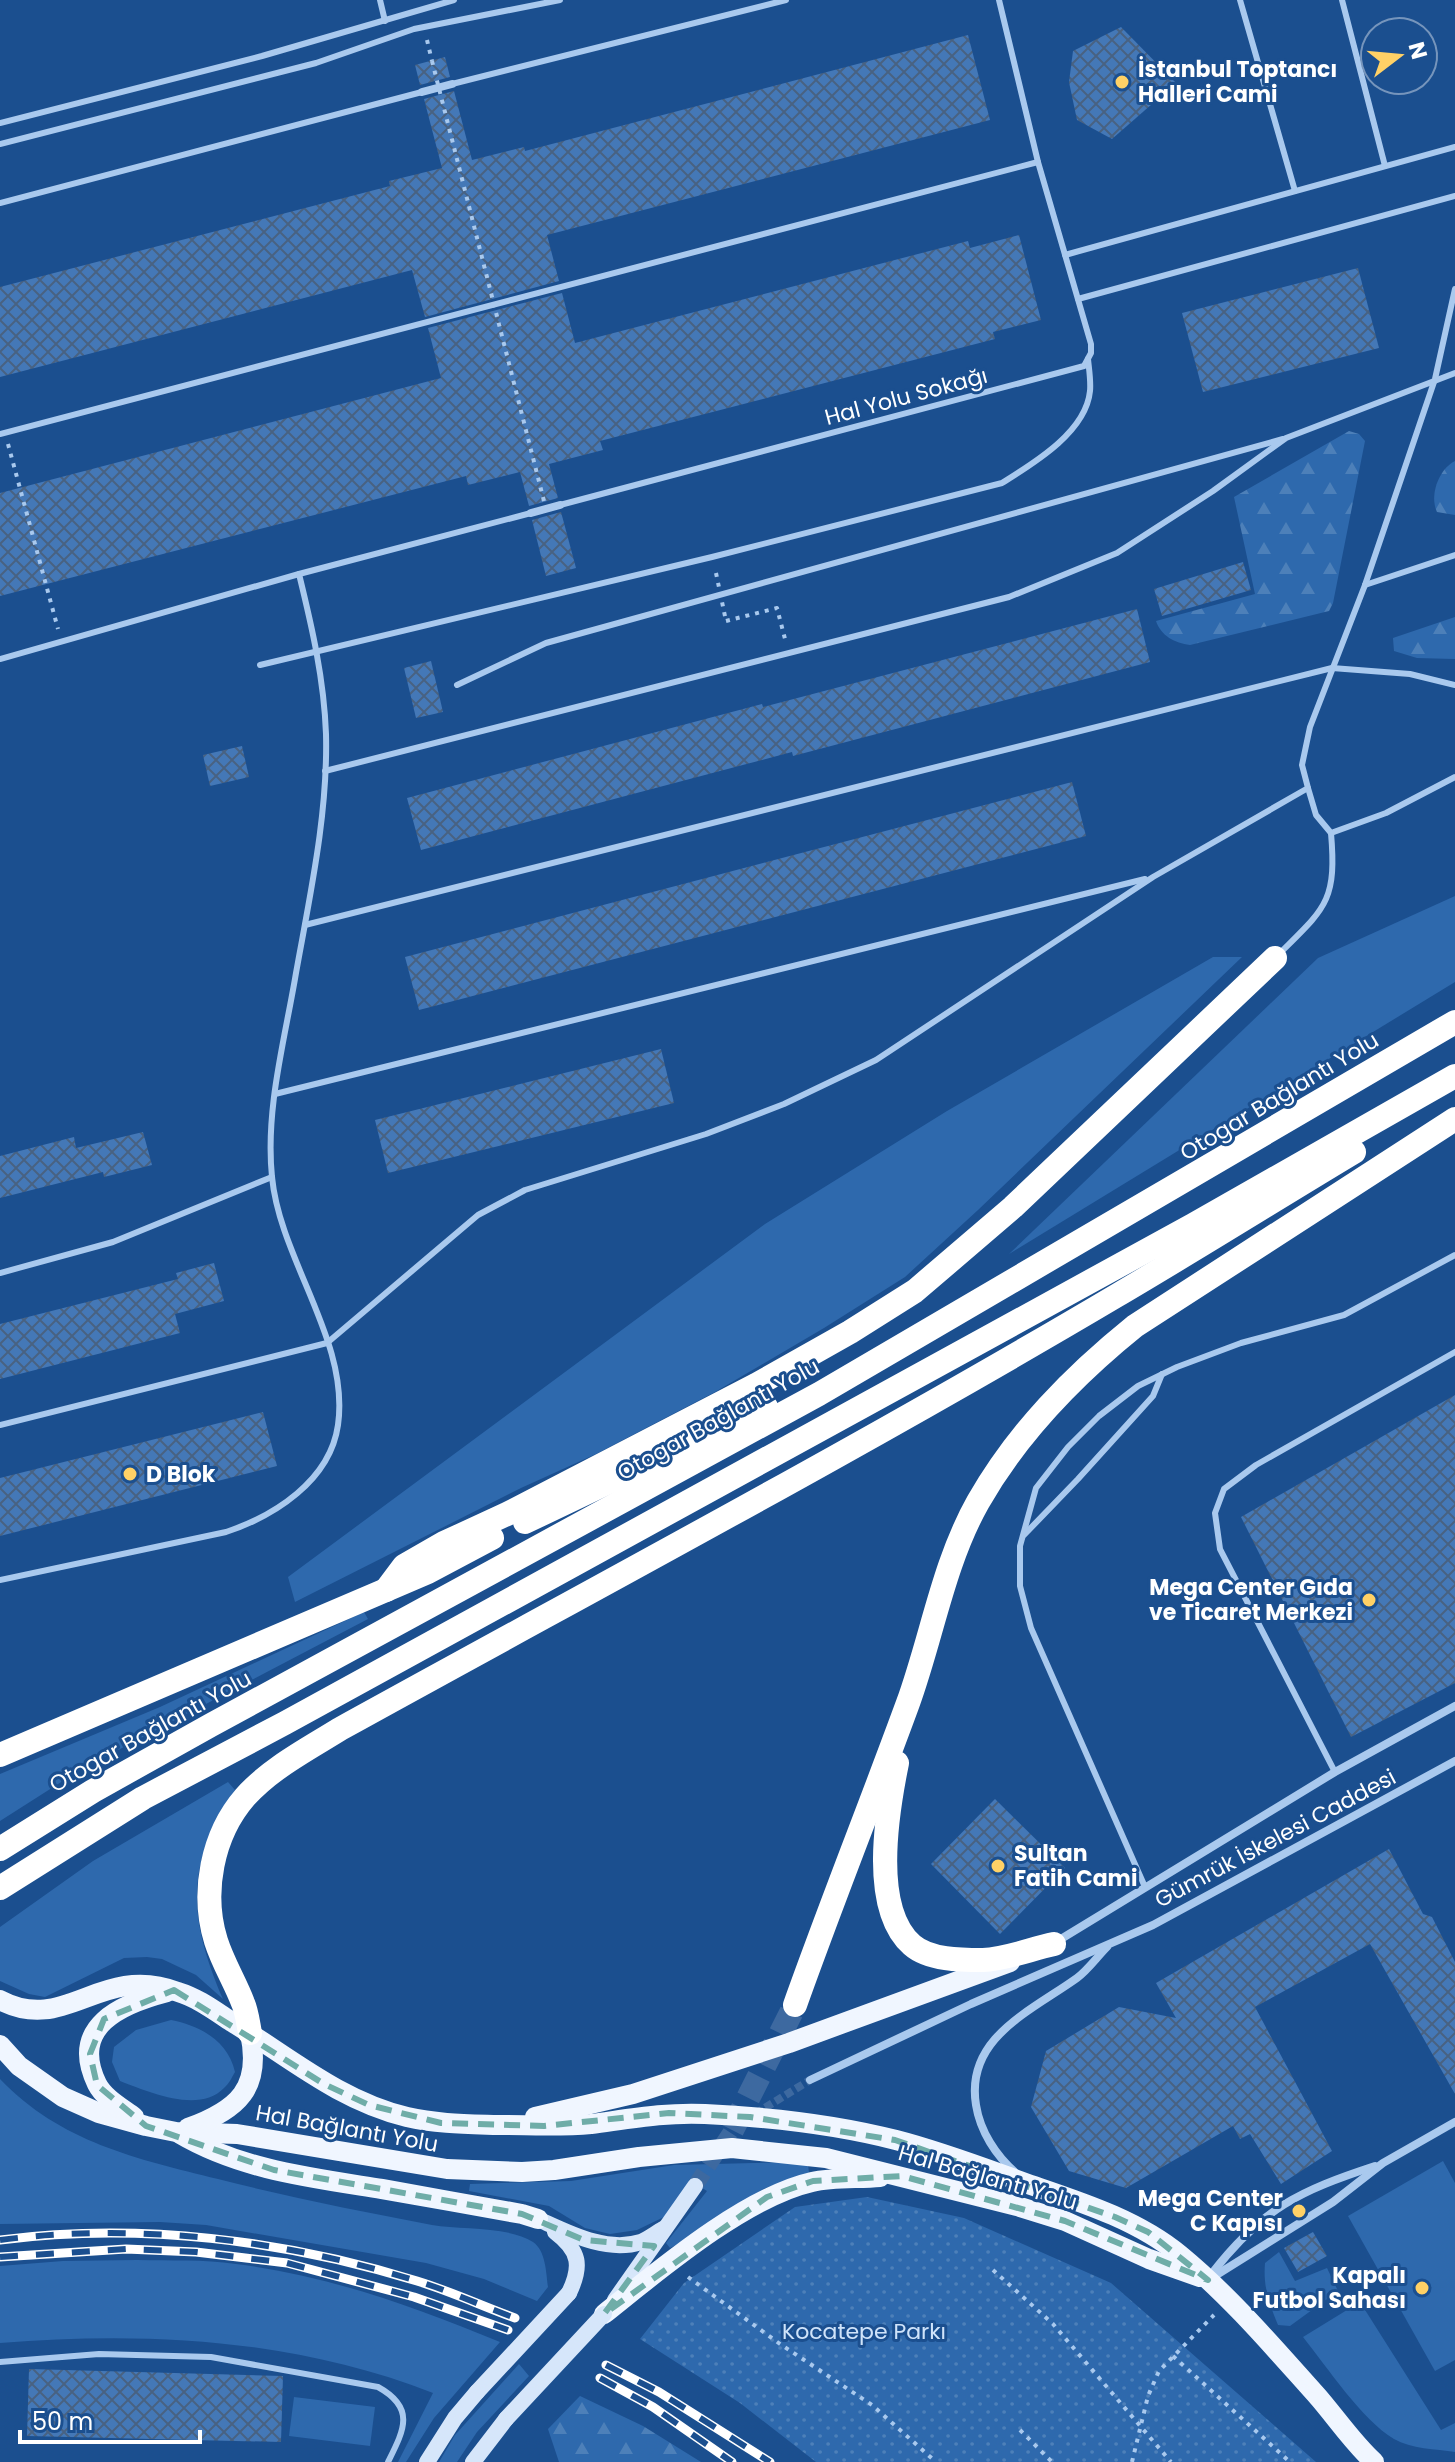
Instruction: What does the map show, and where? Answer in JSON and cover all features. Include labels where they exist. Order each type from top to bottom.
[{"type":"highway","points":[[386,1590],[404,1566],[444,1543],[507,1514],[756,1385],[915,1291],[1013,1207],[1275,958]]},
{"type":"highway","name":"Otogar Bağlantı Yolu","points":[[0,1849],[93,1791],[211,1725],[819,1394],[1455,1022]]},
{"type":"highway","points":[[0,1888],[143,1798],[1193,1225],[1455,1076]]},
{"type":"highway","points":[[250,2033],[243,2003],[227,1973],[215,1939],[210,1910],[210,1882],[216,1848],[227,1824],[246,1797],[275,1770],[340,1729],[789,1484],[1117,1296],[1366,1144],[1398,1120],[1426,1092]]},
{"type":"highway","points":[[795,2005],[909,1700],[936,1611],[977,1504],[1049,1403],[1095,1358],[1135,1326],[1455,1119]]},
{"type":"highway","points":[[1,1755],[386,1590],[753,1412],[783,1401],[819,1394]]},
{"type":"highway","points":[[909,1700],[892,1783],[885,1859],[886,1893],[891,1914],[900,1931],[914,1947],[948,1959],[986,1960],[1054,1944]]},
{"type":"main road","points":[[499,2125],[633,2094],[789,2043],[1054,1944]]},
{"type":"main road","points":[[0,2000],[14,2007],[36,2010],[76,2003],[124,1986],[148,1985],[192,1997],[250,2033],[254,2054],[252,2078],[239,2098],[217,2117],[176,2132]]},
{"type":"main road","points":[[146,2126],[97,2085],[90,2054],[95,2034],[104,2019],[135,2002],[174,1990]]},
{"type":"main road","name":"Hal Bağlantı Yolu","points":[[250,2033],[324,2084],[369,2105],[441,2123],[544,2126],[587,2124],[669,2113],[810,2124],[895,2140],[1030,2184],[1148,2232],[1208,2280]]},
{"type":"main road","name":"Hal Bağlantı Yolu","points":[[0,2045],[19,2066],[63,2097],[99,2113],[176,2132],[237,2134],[447,2169],[522,2172],[732,2148],[826,2158],[1065,2221],[1149,2259],[1208,2280]]},
{"type":"main road","points":[[176,2132],[202,2147],[274,2170],[522,2214],[584,2240],[627,2244],[642,2241],[668,2227]]},
{"type":"main road","points":[[604,2314],[670,2263],[767,2197],[813,2181],[902,2176]]},
{"type":"main road","points":[[473,2462],[506,2419],[604,2314],[695,2186]]},
{"type":"main road","points":[[427,2462],[455,2418],[569,2293],[577,2276],[574,2252],[564,2239],[538,2219]]},
{"type":"main road","points":[[1208,2280],[1276,2349],[1375,2462]]},
{"type":"street","points":[[422,92],[452,84]]},
{"type":"street","name":"Hal Yolu Sokağı","points":[[531,513],[560,505]]},
{"type":"street","points":[[1054,1944],[1335,1772],[1455,1706]]},
{"type":"street","name":"Gümrük İskelesi Caddesi","points":[[810,2080],[971,2004],[1153,1925],[1455,1761]]},
{"type":"street","points":[[1030,2184],[1002,2161],[987,2137],[978,2115],[974,2092],[977,2065],[992,2042],[1016,2018],[1080,1976],[1110,1944]]},
{"type":"street","points":[[1208,2280],[1333,2202],[1383,2163],[1455,2122]]},
{"type":"street","points":[[1208,2280],[1239,2239],[1266,2214],[1323,2183],[1383,2163]]},
{"type":"lane","points":[[380,0],[385,21]]},
{"type":"lane","points":[[0,123],[262,56],[454,0]]},
{"type":"lane","points":[[0,144],[316,63],[414,29],[560,0]]},
{"type":"lane","points":[[452,84],[786,0]]},
{"type":"lane","points":[[260,665],[712,557],[1002,483],[1042,458],[1076,425],[1090,393],[1088,359],[1091,344],[1038,162],[999,0]]},
{"type":"lane","points":[[1240,0],[1295,191]]},
{"type":"lane","points":[[1342,0],[1385,166]]},
{"type":"lane","points":[[0,203],[422,92]]},
{"type":"lane","points":[[1065,255],[1455,147]]},
{"type":"lane","points":[[2,432],[1038,162]]},
{"type":"lane","points":[[1078,299],[1455,196]]},
{"type":"lane","points":[[1275,958],[1320,912],[1331,887],[1331,833],[1316,815],[1302,765],[1310,727],[1365,585],[1435,379],[1455,289]]},
{"type":"lane","name":"Hal Yolu Sokağı","points":[[560,505],[1079,369],[1088,359]]},
{"type":"lane","points":[[457,685],[546,643],[1286,438],[1455,373]]},
{"type":"lane","points":[[325,771],[1009,597],[1117,553],[1213,491],[1286,438]]},
{"type":"lane","points":[[0,659],[299,574],[531,513]]},
{"type":"lane","points":[[1365,585],[1455,555]]},
{"type":"lane","points":[[0,1580],[226,1532],[275,1511],[316,1473],[332,1449],[338,1425],[338,1393],[327,1343],[283,1226],[272,1177],[270,1147],[275,1094],[315,868],[325,771],[326,733],[317,651],[299,574]]},
{"type":"lane","points":[[305,925],[1332,668],[1410,674],[1455,685]]},
{"type":"lane","points":[[1331,833],[1386,813],[1455,777]]},
{"type":"lane","points":[[0,1425],[327,1343],[452,1234],[500,1201],[525,1190],[706,1134],[784,1104],[876,1060],[1153,877],[1308,788]]},
{"type":"lane","points":[[275,1094],[1153,877]]},
{"type":"lane","points":[[0,1273],[113,1242],[272,1177]]},
{"type":"lane","points":[[1145,1887],[1031,1628],[1020,1586],[1022,1537],[1036,1488],[1068,1447],[1138,1386],[1241,1343],[1344,1315],[1455,1255]]},
{"type":"lane","points":[[1335,1772],[1220,1549],[1215,1513],[1224,1489],[1256,1465],[1455,1352]]},
{"type":"lane","points":[[1022,1537],[1153,1396],[1163,1374]]},
{"type":"lane","points":[[0,2362],[99,2354],[211,2357],[378,2387],[393,2395],[405,2422],[388,2462]]},
{"type":"path","points":[[432,61],[546,509]]},
{"type":"path","points":[[2,432],[61,641]]},
{"type":"path","points":[[716,573],[726,621],[777,608],[789,653]]},
{"type":"path","points":[[670,2263],[780,2344],[872,2405],[936,2462]]},
{"type":"path","points":[[993,2270],[1053,2324],[1171,2462]]},
{"type":"path","points":[[1132,2462],[1148,2396],[1159,2371],[1229,2300]]},
{"type":"path","points":[[1173,2356],[1290,2462]]},
{"type":"path","points":[[1020,2430],[1052,2462]]},
{"type":"highlighted area","points":[[174,1990],[324,2084],[369,2105],[441,2123],[544,2126],[669,2113],[750,2117],[895,2140],[1115,2217],[1148,2232],[1208,2280],[1065,2221],[902,2176],[813,2181],[767,2197],[604,2314],[654,2246],[584,2240],[522,2214],[274,2170],[146,2126],[97,2085],[90,2054],[104,2019]]},
{"type":"green space","points":[[1349,431],[1359,434],[1365,441],[1329,611],[1190,645],[1165,635],[1156,621],[1255,594],[1234,497]]},
{"type":"green space","points":[[1455,461],[1455,515],[1437,512],[1434,498],[1437,483],[1444,470]]},
{"type":"green space","points":[[1455,617],[1455,659],[1417,658],[1394,651],[1393,638]]},
{"type":"green space","points":[[1455,896],[1455,982],[1009,1254],[1318,958]]},
{"type":"green space","points":[[1213,957],[1242,957],[905,1277],[715,1392],[295,1602],[288,1577],[765,1224],[947,1111]]},
{"type":"green space","points":[[364,1612],[368,1619],[80,1770],[0,1821],[0,1774],[160,1707]]},
{"type":"green space","points":[[228,1782],[235,1790],[218,1817],[207,1843],[197,1893],[203,1943],[223,1999],[196,1975],[162,1959],[147,1957],[124,1958],[45,1997],[29,1994],[0,1981],[0,1927],[93,1861]]},
{"type":"green space","points":[[171,2020],[203,2031],[226,2052],[235,2072],[226,2086],[214,2096],[188,2100],[174,2098],[120,2081],[112,2062],[114,2047],[136,2030]]},
{"type":"green space","points":[[0,2079],[23,2101],[74,2133],[158,2164],[324,2204],[432,2225],[498,2231],[523,2237],[541,2251],[548,2287],[537,2301],[484,2279],[426,2263],[206,2225],[160,2222],[0,2224]]},
{"type":"green space","name":"Kapalı Futbol Sahası","points":[[1443,2161],[1455,2183],[1455,2360],[1435,2371],[1348,2216]]},
{"type":"green space","points":[[808,2164],[809,2173],[763,2189],[670,2248],[666,2243],[707,2191],[691,2181],[664,2217],[637,2230],[610,2234],[585,2228],[549,2206],[469,2191],[470,2184],[571,2181],[674,2165]]},
{"type":"green space","name":"Kocatepe Parkı","points":[[867,2197],[964,2218],[1111,2283],[1316,2462],[816,2462],[740,2403],[640,2339],[684,2283],[795,2207]]},
{"type":"green space","points":[[1279,2252],[1295,2281],[1327,2268],[1338,2291],[1290,2326],[1278,2325],[1266,2287],[1265,2263]]},
{"type":"green space","points":[[137,2260],[224,2262],[304,2276],[403,2305],[500,2342],[434,2418],[406,2462],[398,2462],[433,2393],[381,2375],[274,2350],[220,2343],[110,2338],[0,2343],[0,2266]]},
{"type":"green space","points":[[1360,2302],[1441,2430],[1455,2423],[1455,2452],[1408,2445],[1382,2430],[1346,2392],[1303,2337]]},
{"type":"green space","points":[[519,2364],[529,2376],[477,2432],[457,2462],[439,2462],[455,2435]]},
{"type":"green space","points":[[580,2396],[643,2426],[701,2462],[559,2462],[548,2429]]},
{"type":"green space","points":[[294,2397],[375,2407],[370,2446],[289,2436]]},
{"type":"building","name":"İstanbul Toptancı Halleri Cami","points":[[1121,27],[1176,83],[1112,139],[1077,120],[1069,82],[1073,51]]},
{"type":"building","points":[[968,35],[990,120],[547,235],[559,281],[425,317],[412,270],[0,377],[0,287],[390,186],[389,181],[442,168],[424,99],[454,91],[472,160],[524,147],[525,151]]},
{"type":"building","points":[[445,57],[450,77],[420,85],[415,65]]},
{"type":"building","points":[[1019,235],[1041,320],[993,332],[995,339],[600,441],[603,450],[549,464],[558,498],[529,506],[520,472],[468,485],[466,476],[0,596],[0,493],[441,378],[428,328],[562,293],[575,343],[968,241],[970,248]]},
{"type":"building","points":[[1358,268],[1379,348],[1203,392],[1182,313]]},
{"type":"building","points":[[561,512],[576,568],[546,576],[532,520]]},
{"type":"building","points":[[1243,562],[1251,590],[1162,616],[1154,589]]},
{"type":"building","points":[[1137,609],[1150,662],[421,850],[407,798]]},
{"type":"building","points":[[431,661],[443,712],[416,718],[404,668]]},
{"type":"building","points":[[242,746],[249,777],[210,786],[203,755]]},
{"type":"building","points":[[1072,782],[1086,836],[419,1010],[405,957]]},
{"type":"building","points":[[661,1049],[674,1103],[388,1173],[375,1120]]},
{"type":"building","points":[[143,1132],[152,1165],[104,1177],[103,1172],[0,1198],[0,1156],[74,1137],[76,1148]]},
{"type":"building","points":[[214,1263],[224,1301],[175,1314],[180,1333],[0,1379],[0,1324],[178,1279],[176,1273]]},
{"type":"building","name":"Mega Center Gıda ve Ticaret Merkezi","points":[[1455,1395],[1455,1683],[1351,1737],[1241,1517]]},
{"type":"building","name":"D Blok","points":[[263,1412],[277,1466],[0,1536],[0,1478]]},
{"type":"building","name":"Sultan Fatih Cami","points":[[995,1799],[1065,1868],[1000,1934],[931,1864]]},
{"type":"building","points":[[1389,1849],[1423,1914],[1432,1917],[1455,1962],[1455,2094],[1370,1944],[1255,2007],[1332,2151],[1281,2184],[1250,2134],[1240,2139],[1233,2126],[1126,2188],[1069,2171],[1031,2107],[1046,2051],[1119,2007],[1176,2018],[1156,1983]]},
{"type":"building","points":[[1313,2232],[1327,2256],[1298,2272],[1284,2248]]},
{"type":"building","points":[[29,2369],[283,2376],[281,2442],[27,2436]]},
{"type":"tunnel","points":[[732,2130],[795,2005]]},
{"type":"tunnel","points":[[755,2114],[810,2080]]},
{"type":"tunnel","points":[[695,2186],[732,2130]]},
{"type":"railway","points":[[0,2240],[52,2235],[158,2234],[263,2245],[417,2281],[515,2318]]},
{"type":"railway","points":[[0,2257],[126,2249],[196,2252],[287,2263],[414,2297],[508,2330]]},
{"type":"railway","points":[[606,2365],[659,2392],[770,2462]]},
{"type":"railway","points":[[600,2378],[653,2407],[732,2462]]},
{"type":"place","name":"İstanbul Toptancı Halleri Cami","points":[[1122,82]]},
{"type":"place","name":"D Blok","points":[[130,1474]]},
{"type":"place","name":"Mega Center Gıda ve Ticaret Merkezi","points":[[1369,1600]]},
{"type":"place","name":"Sultan Fatih Cami","points":[[998,1866]]},
{"type":"place","name":"Mega Center C Kapısı","points":[[1299,2211]]},
{"type":"place","name":"Kapalı Futbol Sahası","points":[[1422,2288]]}]
